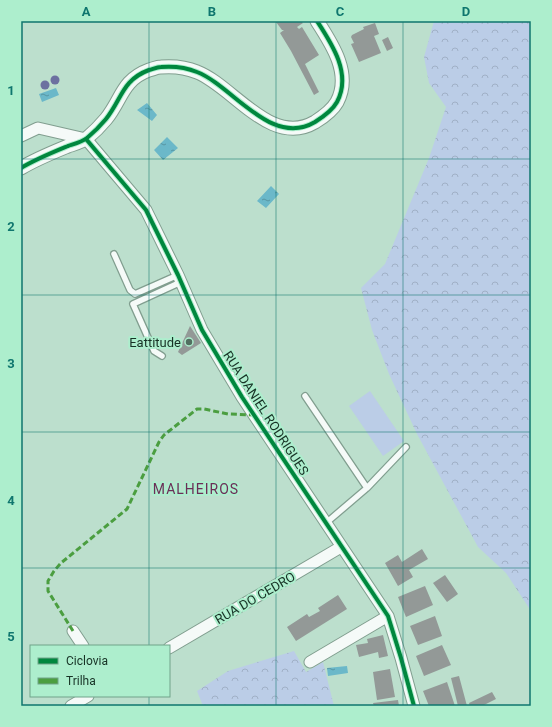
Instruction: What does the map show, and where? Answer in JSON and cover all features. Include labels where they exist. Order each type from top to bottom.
[{"type":"street","points":[[21,168],[40,157],[86,139],[106,119],[128,83],[136,76],[160,67],[179,67],[197,72],[209,78],[262,119],[277,126],[292,128],[309,126],[324,117],[336,103],[342,89],[342,74],[337,56],[317,21]]},
{"type":"street","points":[[21,136],[38,128],[86,139]]},
{"type":"street","name":"RUA DANIEL RODRIGUES","points":[[86,139],[146,210],[210,344],[242,397],[388,616],[402,658],[414,706]]},
{"type":"street","name":"RUA DO CEDRO","points":[[170,647],[341,547]]},
{"type":"street","points":[[310,662],[388,616]]},
{"type":"street","points":[[73,631],[81,645]]},
{"type":"street","points":[[71,706],[86,697]]},
{"type":"lane","points":[[114,254],[130,290],[135,294],[179,279]]},
{"type":"lane","points":[[162,356],[154,351],[133,304],[179,279]]},
{"type":"lane","points":[[305,396],[367,488]]},
{"type":"lane","points":[[326,523],[367,488],[406,447]]},
{"type":"green space","points":[[434,21],[531,21],[531,611],[506,573],[478,547],[417,434],[389,374],[372,330],[361,288],[385,264],[429,158],[446,107],[429,83],[424,57]]},
{"type":"green space","points":[[370,391],[404,441],[383,456],[349,406]]},
{"type":"green space","points":[[294,651],[306,672],[323,662],[334,706],[203,706],[197,691],[228,671]]},
{"type":"water","points":[[56,88],[59,95],[42,102],[39,94]]},
{"type":"water","points":[[147,103],[157,115],[152,121],[137,110]]},
{"type":"water","points":[[167,137],[178,148],[163,160],[154,150]]},
{"type":"water","points":[[271,186],[279,194],[266,208],[257,201]]},
{"type":"water","points":[[347,666],[348,673],[328,676],[327,668]]},
{"type":"building","points":[[301,21],[303,23],[297,27],[299,29],[302,27],[319,55],[305,64],[319,92],[314,95],[280,33],[284,30],[282,30],[276,22]]},
{"type":"building","points":[[375,23],[379,34],[374,36],[381,53],[359,62],[351,44],[354,43],[351,37],[364,29],[363,27]]},
{"type":"building","points":[[388,37],[393,48],[387,51],[382,40]]},
{"type":"building","points":[[190,326],[201,343],[182,355],[178,352]]},
{"type":"building","points":[[422,549],[428,559],[409,570],[413,577],[398,586],[385,563],[398,555],[402,562]]},
{"type":"building","points":[[445,575],[458,594],[447,602],[433,583]]},
{"type":"building","points":[[425,586],[433,605],[406,617],[398,597]]},
{"type":"building","points":[[338,595],[347,609],[296,641],[287,627],[307,614],[309,617],[320,611],[318,608]]},
{"type":"building","points":[[435,616],[442,636],[418,645],[410,626]]},
{"type":"building","points":[[383,635],[388,656],[379,658],[378,652],[359,657],[356,645],[368,643],[367,639]]},
{"type":"building","points":[[442,645],[451,665],[424,676],[416,656]]},
{"type":"building","points":[[390,669],[395,697],[377,700],[373,672]]},
{"type":"building","points":[[459,676],[467,706],[458,706],[451,678]]},
{"type":"building","points":[[447,682],[455,706],[429,706],[423,691]]},
{"type":"building","points":[[492,692],[496,699],[482,706],[470,706],[469,703]]},
{"type":"building","points":[[398,700],[399,706],[374,706],[373,703]]},
{"type":"marked path","points":[[73,631],[48,591],[48,581],[61,563],[127,509],[159,442],[164,435],[197,409],[228,414],[255,415]]},
{"type":"cycle path","points":[[21,168],[44,156],[87,138],[106,119],[123,91],[133,79],[140,74],[160,67],[179,67],[197,72],[211,79],[253,112],[268,121],[283,127],[299,128],[315,122],[327,114],[337,102],[341,91],[342,81],[341,70],[334,49],[317,21]]},
{"type":"cycle path","points":[[86,139],[146,210],[178,275],[202,330],[242,397],[388,616],[414,706]]},
{"type":"place","name":"Eattitude","points":[[189,342]]},
{"type":"district","name":"MALHEIROS","points":[[196,489]]}]
